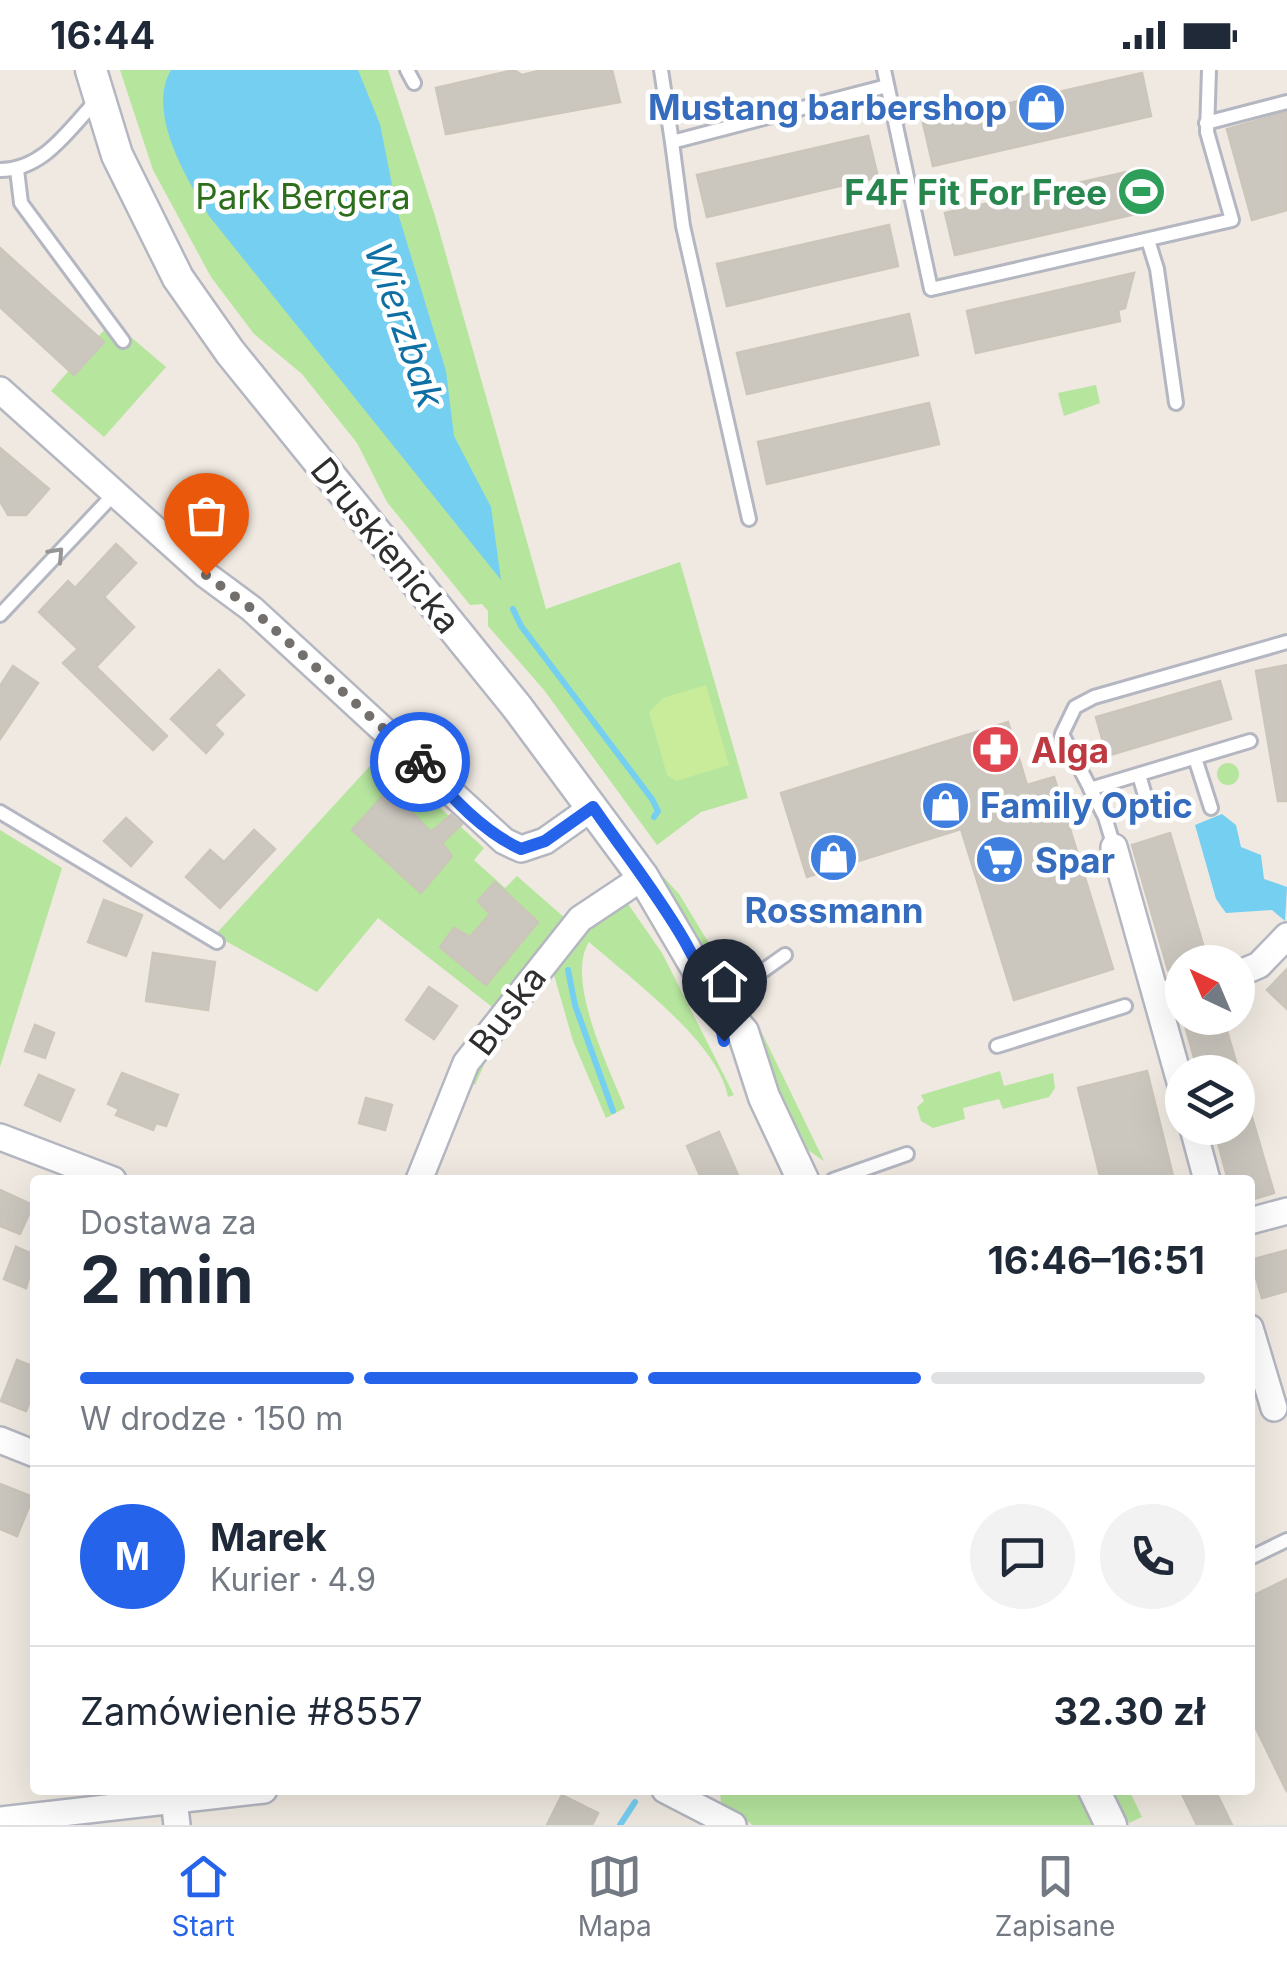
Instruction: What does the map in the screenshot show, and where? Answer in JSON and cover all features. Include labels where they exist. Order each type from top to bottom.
[{"type":"street","name":"Druskienicka","points":[[95,84],[132,192],[208,323],[517,706],[643,877],[717,1003],[743,1032],[764,1098],[801,1175]]},
{"type":"street","points":[[0,390],[206,575],[252,609],[504,841],[521,849],[545,841],[593,807]]},
{"type":"street","points":[[1114,847],[1165,980]]},
{"type":"street","name":"Buska","points":[[420,1175],[466,1063],[580,918],[643,877]]},
{"type":"street","points":[[1255,966],[1287,936]]},
{"type":"street","points":[[0,1137],[99,1175]]},
{"type":"street","points":[[1198,1145],[1206,1175]]},
{"type":"street","points":[[1255,1221],[1287,1211]]},
{"type":"street","points":[[1255,1348],[1270,1409]]},
{"type":"street","points":[[0,1440],[30,1452]]},
{"type":"street","points":[[0,1820],[174,1805],[234,1795]]},
{"type":"street","points":[[1096,1795],[1110,1825]]},
{"type":"street","points":[[694,1807],[733,1825]]},
{"type":"lane","points":[[661,70],[683,226],[749,519]]},
{"type":"lane","points":[[884,70],[932,289],[1232,220],[1206,123],[1212,71]]},
{"type":"lane","points":[[0,170],[17,170],[53,147],[95,84]]},
{"type":"lane","points":[[672,142],[887,86]]},
{"type":"lane","points":[[1206,123],[1287,102]]},
{"type":"lane","points":[[17,170],[22,203],[123,341]]},
{"type":"lane","points":[[1148,240],[1157,269],[1176,403]]},
{"type":"lane","points":[[0,616],[115,493]]},
{"type":"lane","points":[[1114,847],[1062,734],[1075,707],[1094,697],[1287,642]]},
{"type":"lane","points":[[1090,789],[1250,741]]},
{"type":"lane","points":[[1195,758],[1211,808]]},
{"type":"lane","points":[[1139,775],[1146,799]]},
{"type":"lane","points":[[0,812],[217,942]]},
{"type":"lane","points":[[717,1003],[786,955]]},
{"type":"lane","points":[[998,1046],[1125,1006]]},
{"type":"lane","points":[[847,1175],[907,1154]]},
{"type":"lane","points":[[1255,1556],[1287,1540]]},
{"type":"green space","name":"Park Bergera","points":[[120,70],[388,70],[435,216],[546,609],[680,562],[748,798],[701,812],[657,845],[544,690],[488,626],[488,611],[482,604],[470,605],[387,502],[357,443],[302,374],[254,334],[211,277],[153,170]]},
{"type":"green space","points":[[112,321],[166,367],[104,437],[51,391]]},
{"type":"green space","points":[[1096,385],[1100,403],[1064,416],[1058,393]]},
{"type":"green space","points":[[706,685],[729,765],[676,781],[667,775],[649,712],[663,698]]},
{"type":"green space","points":[[381,754],[484,848],[474,860],[505,888],[517,876],[565,918],[496,1010],[378,918],[317,992],[215,935]]},
{"type":"green space","points":[[1228,763],[1236,766],[1236,782],[1228,785],[1220,782],[1217,774],[1220,766]]},
{"type":"green space","points":[[0,830],[62,868],[0,1067]]},
{"type":"green space","points":[[638,849],[679,894],[724,968],[695,932]]},
{"type":"green space","points":[[626,901],[662,953],[734,1095],[728,1097],[721,1076],[691,1034],[589,942],[583,958],[586,1001],[625,1108],[606,1118],[573,1041],[554,975],[488,1056],[475,1085],[466,1076],[579,930]]},
{"type":"green space","points":[[761,1031],[824,1161],[808,1150],[752,1035]]},
{"type":"green space","points":[[1000,1071],[1004,1086],[1053,1073],[1055,1088],[1049,1097],[1003,1109],[999,1099],[963,1108],[965,1119],[933,1128],[921,1121],[917,1107],[924,1101],[921,1095]]},
{"type":"green space","points":[[720,1795],[1079,1795],[1094,1825],[753,1825],[721,1804]]},
{"type":"green space","points":[[1115,1795],[1131,1795],[1142,1817],[1129,1823]]},
{"type":"water","points":[[171,70],[358,70],[380,124],[397,210],[446,371],[454,436],[491,507],[501,580],[209,216],[181,165],[166,125],[163,106]]},
{"type":"water","points":[[1222,814],[1236,825],[1241,847],[1261,855],[1264,879],[1287,887],[1285,921],[1272,910],[1226,913],[1216,899],[1195,825]]},
{"type":"building","points":[[514,70],[522,75],[542,70],[612,70],[620,102],[446,134],[436,88]]},
{"type":"building","points":[[1142,73],[1151,116],[933,166],[923,123]]},
{"type":"building","points":[[1287,112],[1287,210],[1252,220],[1227,129]]},
{"type":"building","points":[[868,136],[878,177],[707,217],[697,175]]},
{"type":"building","points":[[1144,168],[1153,210],[955,255],[945,213]]},
{"type":"building","points":[[889,225],[898,266],[727,306],[717,264]]},
{"type":"building","points":[[0,248],[104,342],[74,375],[0,307]]},
{"type":"building","points":[[1134,273],[1125,308],[1118,310],[1120,321],[976,353],[967,311]]},
{"type":"building","points":[[909,314],[918,355],[747,394],[737,353]]},
{"type":"building","points":[[929,403],[939,444],[767,484],[758,442]]},
{"type":"building","points":[[0,448],[49,489],[26,515],[8,515],[0,501]]},
{"type":"building","points":[[116,544],[136,563],[104,597],[134,627],[96,667],[167,736],[153,750],[63,663],[78,649],[39,612],[68,581],[75,588]]},
{"type":"building","points":[[1287,665],[1287,801],[1278,801],[1256,671]]},
{"type":"building","points":[[13,666],[38,683],[0,739],[0,686]]},
{"type":"building","points":[[219,670],[244,695],[214,725],[223,734],[206,753],[171,719]]},
{"type":"building","points":[[1220,681],[1231,719],[1107,756],[1096,717]]},
{"type":"building","points":[[1008,722],[1027,785],[1054,777],[1113,969],[1014,1000],[961,829],[807,877],[781,793]]},
{"type":"building","points":[[383,796],[390,803],[396,796],[431,832],[451,815],[462,824],[442,843],[452,856],[421,893],[352,830]]},
{"type":"building","points":[[126,818],[152,842],[131,866],[104,841]]},
{"type":"building","points":[[254,830],[275,849],[220,908],[186,877],[210,850],[224,862]]},
{"type":"building","points":[[1170,833],[1203,945],[1165,945],[1165,960],[1132,845]]},
{"type":"building","points":[[495,882],[538,922],[486,985],[440,947],[454,928],[470,937],[490,914],[478,901]]},
{"type":"building","points":[[104,900],[142,915],[126,956],[88,942]]},
{"type":"building","points":[[153,953],[215,962],[208,1010],[146,1001]]},
{"type":"building","points":[[1287,969],[1287,1009],[1267,990]]},
{"type":"building","points":[[429,987],[457,1006],[434,1039],[406,1020]]},
{"type":"building","points":[[35,1025],[54,1033],[45,1058],[25,1051]]},
{"type":"building","points":[[1188,1035],[1228,1035],[1234,1055],[1193,1055]]},
{"type":"building","points":[[1147,1071],[1173,1175],[1100,1175],[1078,1088]]},
{"type":"building","points":[[122,1073],[178,1095],[166,1126],[156,1123],[153,1130],[116,1115],[119,1109],[108,1104]]},
{"type":"building","points":[[39,1075],[74,1090],[60,1121],[25,1105]]},
{"type":"building","points":[[366,1098],[392,1105],[385,1130],[359,1123]]},
{"type":"building","points":[[1255,1128],[1274,1193],[1255,1199],[1255,1175],[1227,1175],[1219,1145],[1255,1145]]},
{"type":"building","points":[[719,1132],[738,1175],[700,1175],[687,1146]]},
{"type":"building","points":[[0,1190],[30,1204],[20,1234],[0,1226]]},
{"type":"building","points":[[16,1247],[30,1253],[26,1288],[4,1279]]},
{"type":"building","points":[[1287,1250],[1287,1291],[1262,1298],[1255,1259]]},
{"type":"building","points":[[17,1360],[30,1365],[30,1401],[26,1411],[1,1401]]},
{"type":"building","points":[[0,1484],[30,1496],[30,1504],[17,1536],[0,1529]]},
{"type":"building","points":[[1287,1579],[1287,1792],[1255,1726],[1255,1595]]},
{"type":"building","points":[[562,1795],[598,1813],[592,1825],[547,1825]]},
{"type":"building","points":[[1182,1795],[1217,1795],[1232,1825],[1197,1825]]},
{"type":"waterway","name":"Wierzbak","points":[[513,609],[521,626],[652,799],[658,811],[654,817]]},
{"type":"waterway","name":"Wierzbak","points":[[568,970],[575,1005],[613,1111]]},
{"type":"waterway","name":"Wierzbak","points":[[620,1825],[635,1802]]},
{"type":"way so far","points":[[206,575],[252,609],[420,762]]},
{"type":"place","name":"Mustang barbershop","points":[[1042,107]]},
{"type":"place","name":"F4F Fit For Free","points":[[1142,192]]},
{"type":"place","name":"Alga","points":[[996,750]]},
{"type":"place","name":"Family Optic","points":[[945,805]]},
{"type":"place","name":"Rossmann","points":[[834,858]]},
{"type":"place","name":"Spar","points":[[1000,860]]},
{"type":"route","points":[[420,762],[457,802],[504,841],[521,849],[545,841],[593,807],[672,922],[717,1003],[724,1041]]}]
